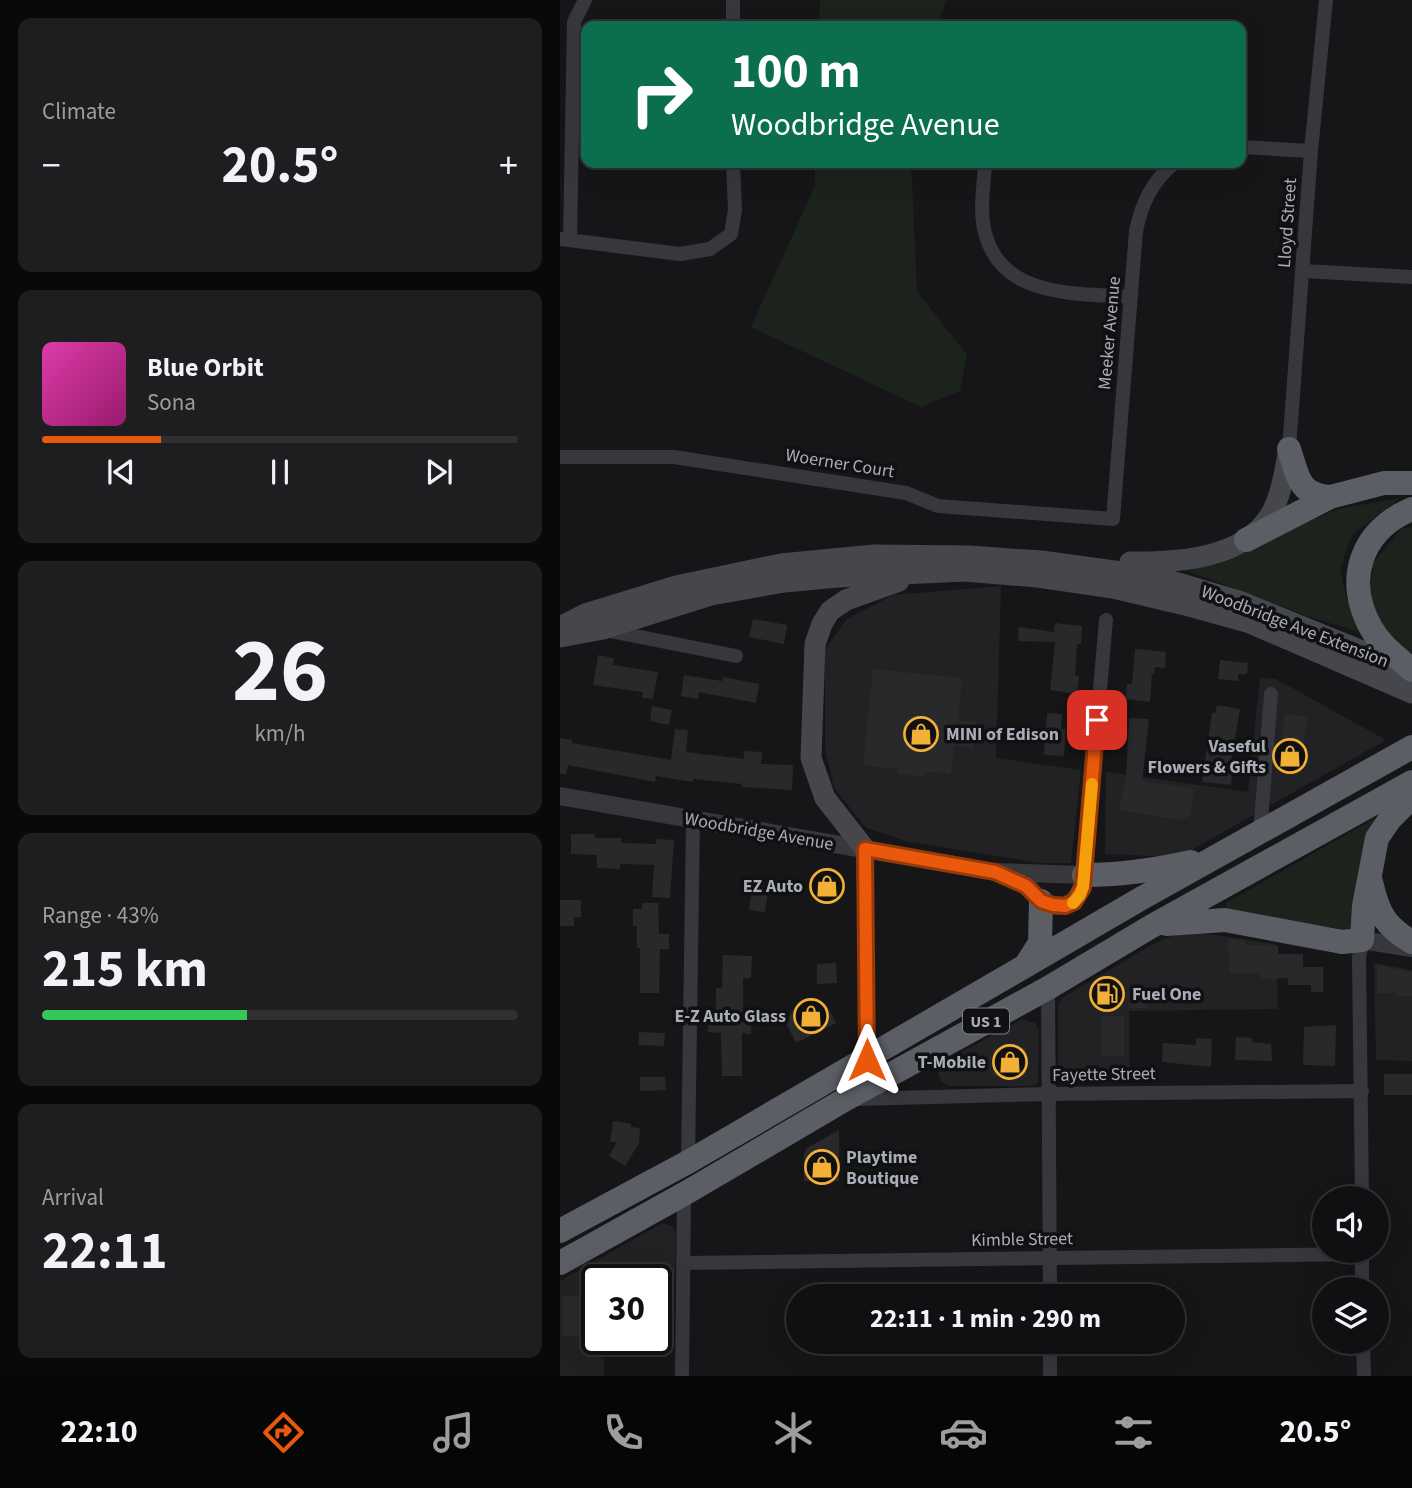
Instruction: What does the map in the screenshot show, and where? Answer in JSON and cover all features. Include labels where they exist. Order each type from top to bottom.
[{"type":"highway","points":[[1289,449],[1301,485],[1315,496],[1330,497]]},
{"type":"highway","points":[[1246,540],[1330,497],[1384,483],[1412,483]]},
{"type":"highway","points":[[1412,509],[1399,514],[1376,533],[1359,564],[1358,583],[1360,601],[1371,629],[1383,645],[1412,671]]},
{"type":"highway","name":"US 1","points":[[560,1231],[688,1162],[1412,747]]},
{"type":"highway","name":"US 1","points":[[560,1263],[846,1099],[1048,988],[1152,926],[1412,782]]},
{"type":"highway","points":[[1152,926],[1225,920],[1342,942],[1362,940],[1364,906],[1377,838],[1390,819],[1412,797]]},
{"type":"highway","points":[[1084,875],[1121,875],[1153,871],[1222,854]]},
{"type":"highway","points":[[1370,877],[1376,906],[1386,922],[1412,942]]},
{"type":"highway","points":[[1024,967],[1040,943],[1041,901]]},
{"type":"main road","points":[[1041,561],[1174,562],[1208,556],[1246,540],[1272,512],[1289,449]]},
{"type":"main road","name":"Woodbridge Ave Extension","points":[[560,627],[585,614],[676,586],[781,564],[874,555],[969,556],[1041,561],[1158,577],[1239,601],[1412,671]]},
{"type":"main road","points":[[865,849],[825,798],[811,758],[815,644],[821,625],[830,611],[846,600],[872,590],[902,580],[964,571]]},
{"type":"main road","name":"Woodbridge Ave Extension","points":[[560,637],[603,629],[711,595],[784,582],[964,571],[1038,577],[1113,588],[1185,605],[1250,623],[1412,693]]},
{"type":"street","points":[[585,0],[574,22],[565,239],[680,254],[710,249],[731,234],[736,210],[733,168]]},
{"type":"street","points":[[733,0],[733,21]]},
{"type":"street","name":"Lloyd Street","points":[[1289,449],[1311,151],[1326,0]]},
{"type":"street","points":[[1246,147],[1311,151]]},
{"type":"street","points":[[985,168],[982,215],[984,232],[990,249],[1009,271],[1021,280],[1050,291],[1131,297]]},
{"type":"street","name":"Meeker Avenue","points":[[1113,519],[1140,213],[1154,183],[1169,168]]},
{"type":"street","points":[[1303,271],[1412,277]]},
{"type":"street","name":"Woerner Court","points":[[560,457],[674,457],[906,493],[938,506],[1113,519]]},
{"type":"street","points":[[560,615],[585,614]]},
{"type":"street","points":[[995,872],[1026,886],[1041,901],[1053,905],[1065,906],[1080,895],[1106,620]]},
{"type":"street","points":[[603,629],[736,656]]},
{"type":"street","points":[[1260,833],[1271,694]]},
{"type":"street","name":"Woodbridge Avenue","points":[[560,796],[995,872],[1084,875]]},
{"type":"street","points":[[688,1162],[693,819]]},
{"type":"street","points":[[865,849],[867,1060]]},
{"type":"street","points":[[1362,1186],[1359,958],[1362,940],[1412,948]]},
{"type":"street","points":[[1048,988],[1050,1284]]},
{"type":"street","name":"Fayette Street","points":[[846,1099],[1362,1091]]},
{"type":"street","points":[[682,1376],[684,1194]]},
{"type":"street","name":"Kimble Street","points":[[684,1263],[1312,1254]]},
{"type":"street","points":[[1050,1354],[1050,1376]]},
{"type":"street","points":[[1363,1354],[1364,1376]]},
{"type":"shaded area","points":[[820,0],[946,0],[940,21],[819,21]]},
{"type":"shaded area","points":[[815,168],[911,168],[917,291],[967,355],[960,391],[921,407],[751,327],[815,186]]},
{"type":"shaded area","points":[[1400,498],[1351,536],[1340,569],[1346,597],[1362,633],[1304,615],[1188,571],[1338,509]]},
{"type":"shaded area","points":[[1412,527],[1412,665],[1380,636],[1369,597],[1374,562],[1401,529]]},
{"type":"shaded area","points":[[1001,586],[996,758],[1081,770],[1071,863],[1041,863],[909,842],[866,828],[834,788],[825,749],[825,649],[847,619],[893,595]]},
{"type":"shaded area","points":[[1260,678],[1276,679],[1386,740],[1179,857],[1105,854],[1106,772],[1248,792]]},
{"type":"shaded area","points":[[1382,814],[1356,933],[1226,914],[1226,903]]},
{"type":"shaded area","points":[[1202,933],[1276,944],[1278,1009],[1129,1011],[1130,1082],[1058,1083],[1058,1006],[1062,998],[1153,944],[1176,934]]},
{"type":"shaded area","points":[[1374,963],[1412,970],[1412,1061],[1376,1060]]},
{"type":"shaded area","points":[[1022,1019],[1035,1023],[1039,1029],[1038,1083],[1034,1086],[948,1086],[941,1081],[938,1073],[945,1061]]},
{"type":"shaded area","points":[[663,1223],[672,1226],[676,1232],[675,1276],[672,1276],[672,1264],[590,1264]]},
{"type":"shaded area","points":[[581,1269],[581,1355],[604,1355],[604,1376],[560,1376],[560,1281]]},
{"type":"building","points":[[753,619],[787,625],[784,644],[749,637]]},
{"type":"building","points":[[1055,623],[1082,626],[1081,644],[1077,644],[1077,694],[1050,690],[1055,642],[1018,641],[1019,627],[1054,632]]},
{"type":"building","points":[[1135,649],[1166,652],[1165,668],[1155,667],[1152,674],[1150,702],[1126,699],[1127,684],[1132,684]]},
{"type":"building","points":[[598,655],[614,658],[613,665],[658,672],[653,699],[642,698],[643,692],[593,685]]},
{"type":"building","points":[[1220,660],[1248,663],[1247,674],[1238,674],[1238,681],[1218,679]]},
{"type":"building","name":"MINI of Edison","points":[[873,669],[962,678],[958,720],[976,722],[973,748],[954,746],[951,774],[925,771],[924,777],[897,774],[897,769],[863,765]]},
{"type":"building","points":[[684,675],[722,681],[723,677],[759,684],[756,703],[699,692],[698,699],[681,696]]},
{"type":"building","points":[[1217,705],[1240,709],[1229,774],[1232,774],[1231,785],[1202,782],[1212,713],[1215,713]]},
{"type":"building","points":[[652,706],[672,710],[669,725],[650,721]]},
{"type":"building","points":[[1047,713],[1062,714],[1061,729],[1066,729],[1064,756],[1044,755]]},
{"type":"building","points":[[1285,714],[1307,717],[1300,769],[1278,765]]},
{"type":"building","points":[[1129,718],[1149,719],[1142,781],[1194,789],[1191,816],[1179,820],[1119,810],[1126,778]]},
{"type":"building","points":[[675,729],[688,730],[686,752],[744,759],[744,751],[762,752],[761,764],[793,765],[792,790],[742,787],[742,784],[693,779],[693,782],[656,776],[655,782],[568,765],[566,774],[560,774],[560,738],[572,740],[572,743],[671,760]]},
{"type":"building","points":[[571,834],[621,838],[621,843],[656,844],[656,839],[674,840],[670,898],[652,897],[654,865],[620,864],[620,869],[597,868],[597,855],[571,854]]},
{"type":"building","name":"EZ Auto","points":[[821,875],[835,877],[832,896],[818,894]]},
{"type":"building","points":[[753,883],[769,886],[765,912],[749,910]]},
{"type":"building","points":[[560,900],[581,900],[581,917],[574,917],[574,926],[560,926]]},
{"type":"building","points":[[642,903],[658,903],[659,934],[669,934],[669,949],[660,949],[659,993],[640,993],[640,948],[637,948],[637,926],[633,926],[633,909],[642,909]]},
{"type":"building","points":[[1228,938],[1245,941],[1245,945],[1278,946],[1278,954],[1303,954],[1303,967],[1323,967],[1323,992],[1311,992],[1311,985],[1288,985],[1288,978],[1261,979],[1261,973],[1229,973]]},
{"type":"building","points":[[723,955],[752,956],[751,978],[743,978],[743,1018],[752,1018],[751,1034],[742,1033],[742,1076],[722,1076],[721,1033],[708,1032],[708,1017],[716,1017],[716,988],[722,988]]},
{"type":"building","points":[[836,963],[837,983],[817,984],[817,964]]},
{"type":"building","points":[[1377,965],[1412,972],[1412,996],[1377,993]]},
{"type":"building","points":[[1136,989],[1148,989],[1148,1008],[1129,1008],[1129,997]]},
{"type":"building","name":"E-Z Auto Glass","points":[[808,1003],[826,1004],[836,1023],[796,1043],[786,1023],[793,1010]]},
{"type":"building","points":[[1102,1016],[1124,1016],[1124,1056],[1102,1056]]},
{"type":"building","points":[[1336,1025],[1335,1066],[1303,1065],[1304,1027]]},
{"type":"building","points":[[639,1032],[665,1033],[664,1046],[638,1045]]},
{"type":"building","points":[[1236,1037],[1252,1038],[1252,1042],[1271,1044],[1272,1061],[1235,1060]]},
{"type":"building","points":[[1196,1038],[1212,1039],[1211,1067],[1162,1062],[1163,1043],[1196,1045]]},
{"type":"building","name":"T-Mobile","points":[[993,1048],[1026,1048],[1026,1076],[993,1076]]},
{"type":"building","points":[[1384,1074],[1412,1074],[1412,1095],[1384,1095]]},
{"type":"building","points":[[640,1077],[665,1077],[666,1090],[640,1091]]},
{"type":"building","points":[[613,1121],[640,1128],[639,1143],[625,1166],[609,1156],[617,1142],[610,1142]]},
{"type":"building","name":"Playtime Boutique","points":[[839,1130],[839,1181],[804,1181],[804,1153],[807,1148]]},
{"type":"building","points":[[563,1296],[581,1296],[581,1336],[562,1336]]},
{"type":"slow traffic","points":[[1073,903],[1083,887],[1092,784]]},
{"type":"place","name":"MINI of Edison","points":[[921,734]]},
{"type":"place","name":"Vaseful Flowers & Gifts","points":[[1290,756]]},
{"type":"place","name":"EZ Auto","points":[[827,886]]},
{"type":"place","name":"Fuel One","points":[[1107,994]]},
{"type":"place","name":"E-Z Auto Glass","points":[[811,1016]]},
{"type":"place","name":"T-Mobile","points":[[1010,1062]]},
{"type":"place","name":"Playtime Boutique","points":[[822,1167]]},
{"type":"route","points":[[867,1060],[865,849],[995,872],[1026,886],[1041,901],[1065,906],[1074,902],[1083,887],[1097,720]]}]
